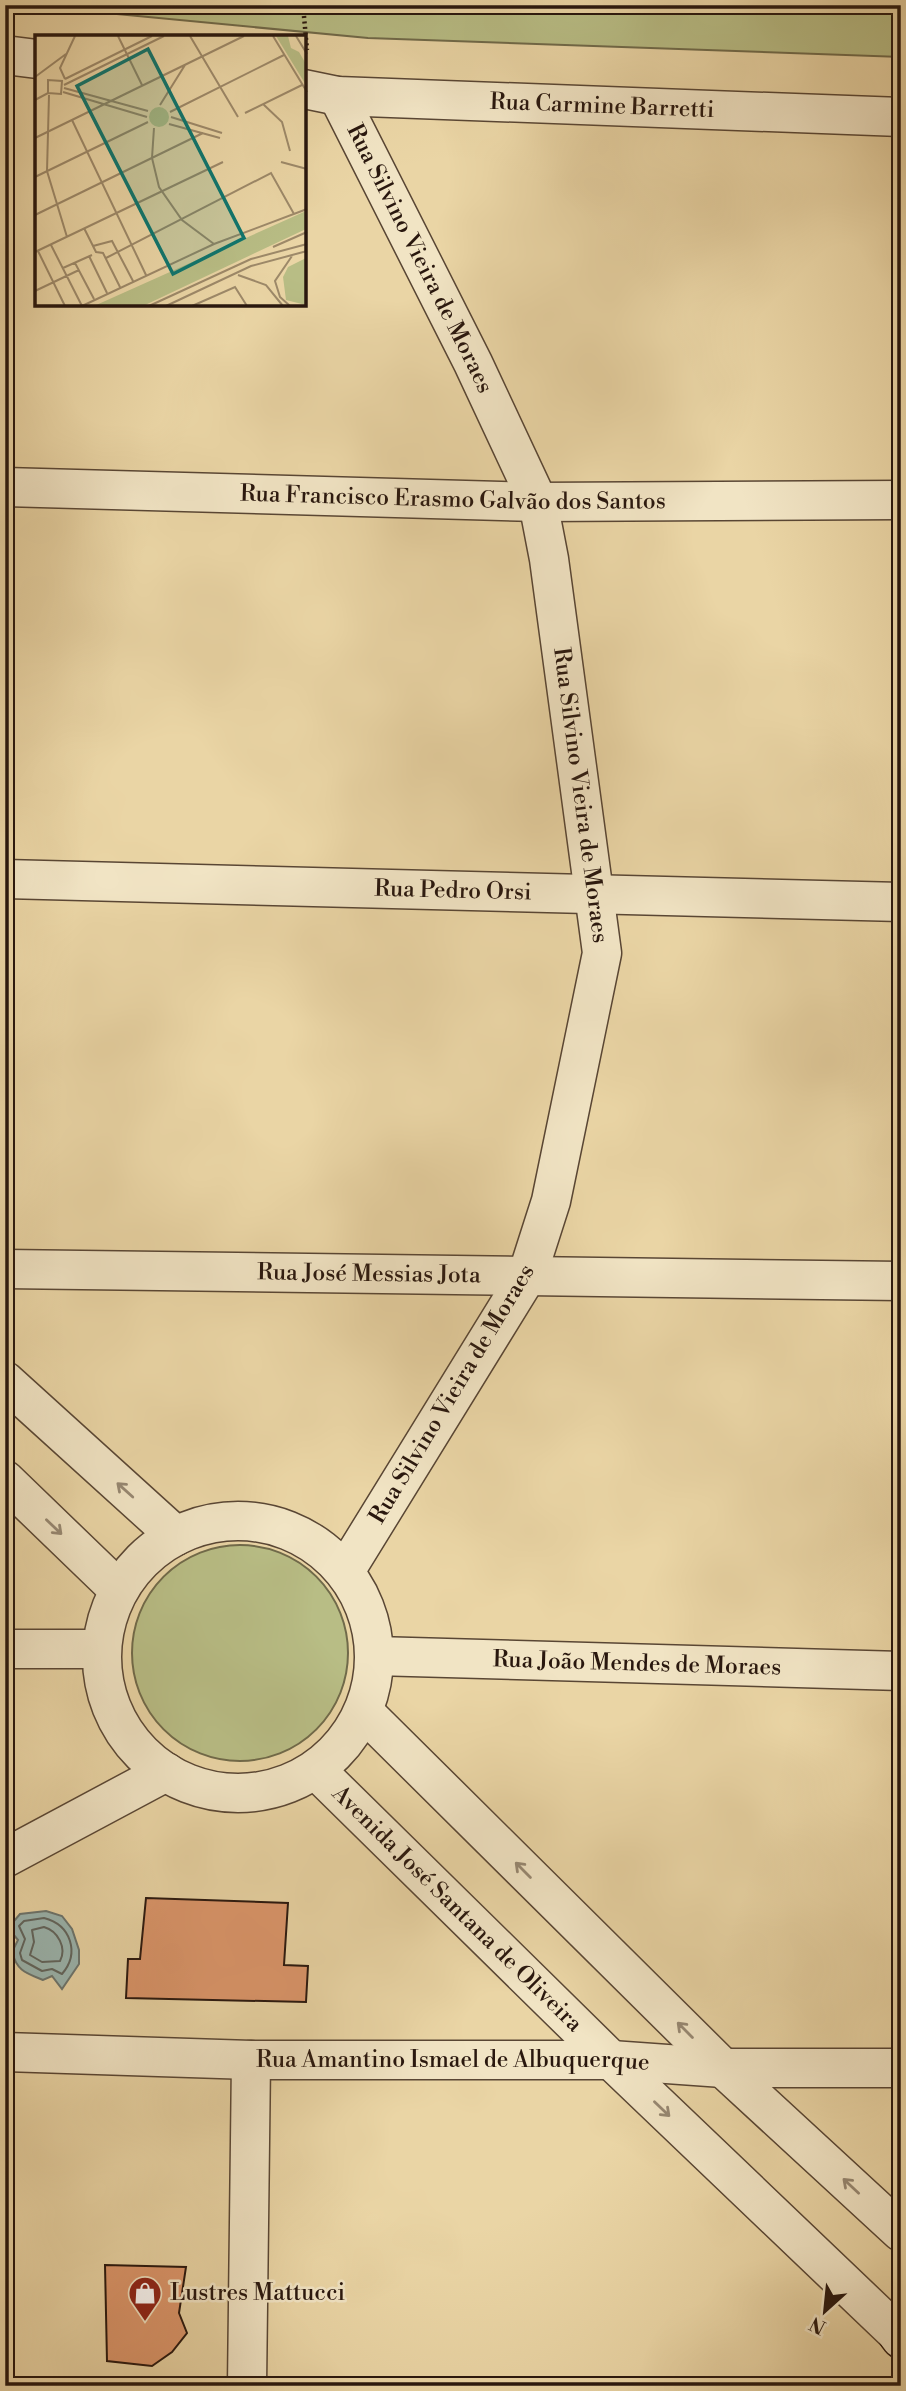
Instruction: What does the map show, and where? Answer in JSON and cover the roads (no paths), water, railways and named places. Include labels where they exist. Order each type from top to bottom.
[{"type":"street","points":[[5,55],[35,58]]},
{"type":"street","name":"Rua Carmine Barretti","points":[[321,93],[901,117]]},
{"type":"street","name":"Rua Silvino Vieira de Moraes","points":[[321,93],[473,363],[538,502],[551,572],[602,953],[551,1202],[527,1276],[347,1568]]},
{"type":"street","name":"Rua Francisco Erasmo Galvão dos Santos","points":[[5,487],[538,502],[901,500]]},
{"type":"street","name":"Rua Pedro Orsi","points":[[5,879],[901,902]]},
{"type":"street","name":"Rua José Messias Jota","points":[[5,1269],[901,1282]]},
{"type":"street","points":[[5,1381],[176,1536]]},
{"type":"street","points":[[5,1480],[118,1589]]},
{"type":"street","points":[[236,1519],[291,1530],[347,1568],[371,1622],[375,1656],[364,1712],[344,1744],[316,1770],[284,1786],[248,1793],[212,1791],[166,1772],[148,1760],[127,1737],[112,1710],[102,1680],[100,1649],[118,1589],[145,1555],[176,1536],[236,1519]]},
{"type":"street","points":[[5,1648],[100,1649]]},
{"type":"street","name":"Rua João Mendes de Moraes","points":[[375,1656],[901,1671]]},
{"type":"street","points":[[364,1712],[723,2068],[901,2232]]},
{"type":"street","name":"Avenida José Santana de Oliveira","points":[[316,1770],[611,2060],[900,2337]]},
{"type":"street","points":[[5,1858],[166,1772]]},
{"type":"street","name":"Rua Amantino Ismael de Albuquerque","points":[[5,2052],[251,2060],[611,2060],[723,2068],[901,2068]]},
{"type":"street","points":[[247,2386],[251,2060]]},
{"type":"water","points":[[46,1911],[62,1916],[72,1929],[79,1950],[79,1964],[62,1989],[52,1976],[43,1980],[23,1970],[12,1952],[18,1940],[8,1928],[20,1914]]},
{"type":"place","name":"Lustres Mattucci","points":[[145,2323]]}]
